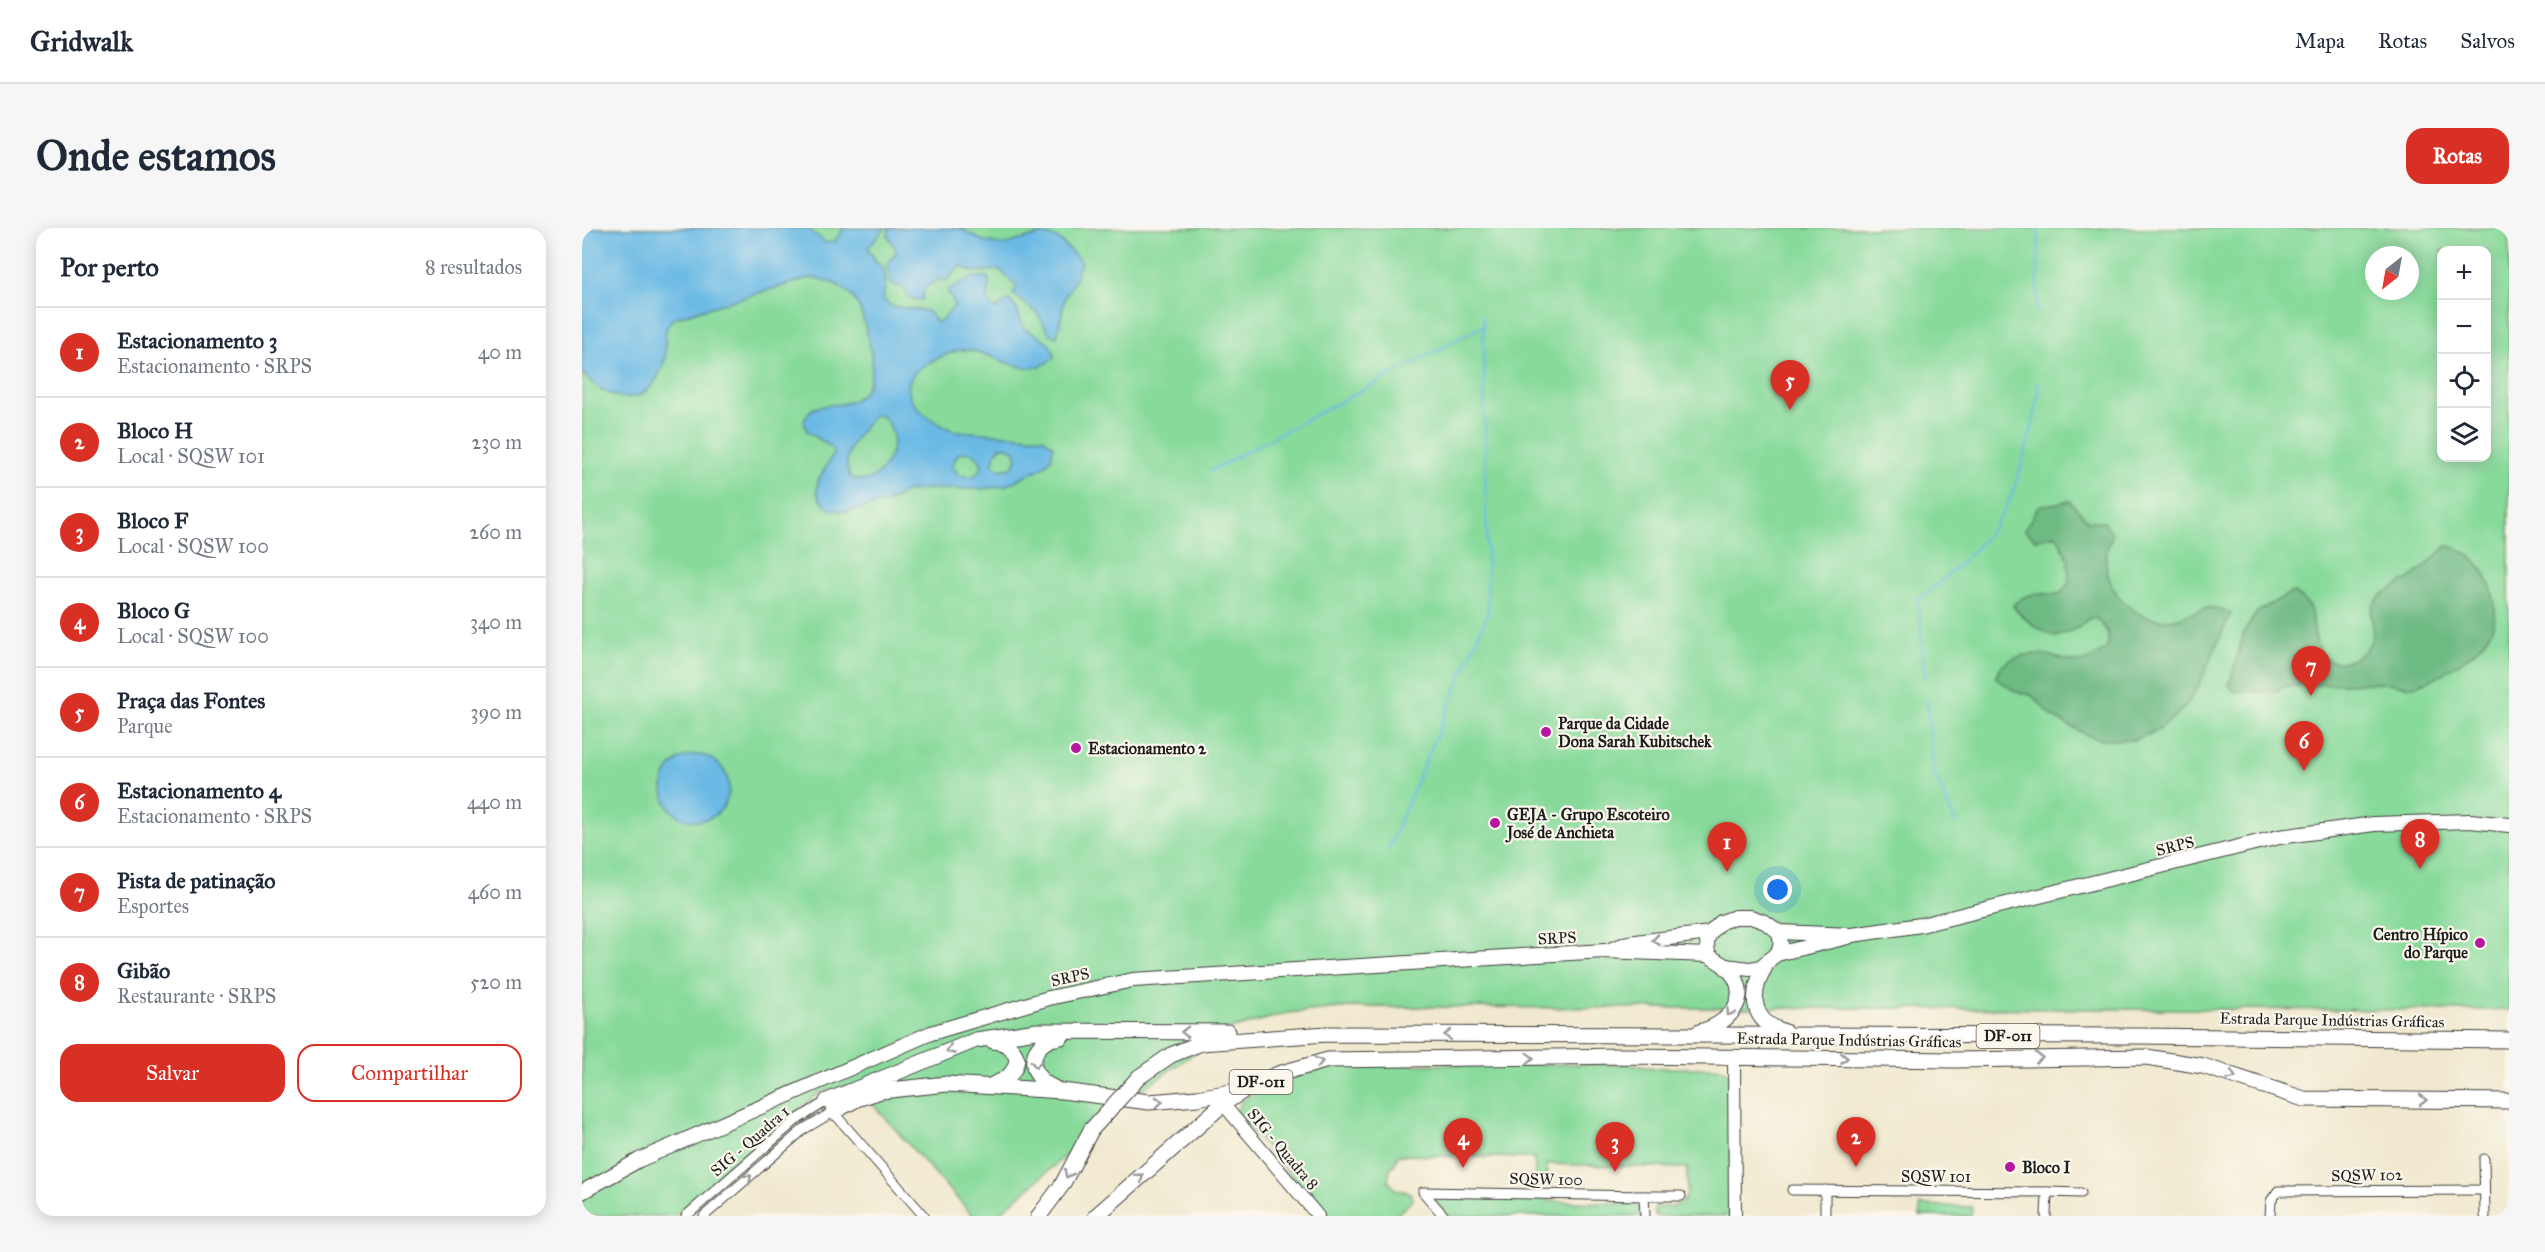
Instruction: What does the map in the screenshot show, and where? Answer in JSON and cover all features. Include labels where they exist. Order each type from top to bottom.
[{"type":"main road","name":"SRPS","points":[[1604,951],[1628,943],[1710,933],[1721,922],[1736,917],[1751,917],[1765,922],[1779,932],[1852,935],[1921,925],[2280,837],[2374,824],[2470,821],[2509,825]]},
{"type":"main road","points":[[1779,932],[1780,944],[1756,986],[1754,995],[1758,1011],[1767,1025],[1803,1036]]},
{"type":"main road","points":[[1684,1035],[1707,1030],[1723,1022],[1734,1011],[1739,989],[1737,979],[1725,966],[1708,955],[1707,941],[1710,933]]},
{"type":"main road","name":"SRPS","points":[[1725,966],[1750,969],[1772,958],[1852,935]]},
{"type":"main road","name":"SRPS","points":[[582,1192],[639,1160],[931,1033],[1049,998],[1133,980],[1604,951],[1708,955]]},
{"type":"main road","points":[[830,1106],[976,1040],[1037,1031],[1097,1033]]},
{"type":"main road","points":[[1062,1091],[1043,1083],[1036,1075],[1034,1060],[1038,1047],[1052,1038],[1146,1031],[1327,1034]]},
{"type":"main road","name":"Estrada Parque Indústrias Gráficas","points":[[1039,1216],[1062,1185],[1091,1130],[1139,1077],[1171,1055],[1201,1043],[1327,1034],[2138,1036],[2509,1040]]},
{"type":"main road","points":[[1472,1060],[1507,1035]]},
{"type":"main road","points":[[976,1040],[1003,1041],[1010,1046],[1017,1059],[1016,1066],[1007,1078],[989,1086]]},
{"type":"main road","name":"Estrada Parque Indústrias Gráficas","points":[[1096,1216],[1223,1104],[1246,1089],[1298,1067],[1328,1060],[1734,1056],[1955,1060],[2146,1057],[2204,1066],[2304,1099],[2509,1101]]},
{"type":"main road","points":[[830,1106],[881,1091],[947,1084],[1062,1091],[1157,1102],[1197,1098],[1246,1089]]},
{"type":"street","points":[[1734,1056],[1735,1216]]},
{"type":"street","name":"SIG - Quadra 8","points":[[1223,1104],[1318,1216]]},
{"type":"street","name":"SIG - Quadra 1","points":[[686,1216],[795,1121],[830,1106]]},
{"type":"street","name":"SIG - Quadra 1","points":[[704,1216],[830,1106]]},
{"type":"street","points":[[830,1106],[924,1216]]},
{"type":"street","points":[[2484,1159],[2485,1216]]},
{"type":"street","name":"SQSW 101","points":[[1792,1190],[2081,1193]]},
{"type":"street","name":"SQSW 102","points":[[2270,1216],[2271,1201],[2278,1191],[2484,1190]]},
{"type":"street","points":[[1825,1191],[1825,1216]]},
{"type":"street","name":"SQSW 100","points":[[1444,1216],[1423,1192],[1644,1196]]},
{"type":"street","points":[[2046,1216],[2047,1192]]},
{"type":"street","points":[[1645,1216],[1644,1196],[1681,1196]]},
{"type":"green space","name":"Parque da Cidade Dona Sarah Kubitschek","points":[[582,228],[2509,228],[2509,1010],[1351,1007],[1288,1013],[1230,1029],[1141,1090],[996,1216],[973,1216],[867,1098],[845,1086],[818,1094],[674,1216],[582,1216]]},
{"type":"green space","points":[[2070,501],[2088,521],[2104,522],[2113,534],[2107,551],[2108,577],[2121,599],[2130,607],[2141,614],[2165,620],[2211,608],[2231,613],[2198,687],[2186,706],[2152,733],[2133,740],[2102,740],[2087,735],[2053,717],[2031,695],[2016,692],[1996,678],[2007,662],[2020,656],[2041,654],[2082,662],[2107,648],[2107,632],[2097,619],[2089,618],[2078,628],[2056,637],[2033,625],[2013,606],[2017,601],[2028,596],[2060,594],[2069,583],[2068,559],[2057,536],[2036,540],[2024,530],[2039,506]]},
{"type":"green space","points":[[2447,546],[2463,551],[2475,561],[2484,573],[2494,601],[2495,614],[2489,634],[2483,643],[2465,659],[2435,678],[2410,686],[2386,683],[2285,686],[2277,691],[2235,692],[2229,685],[2245,630],[2258,611],[2292,592],[2302,598],[2309,607],[2319,651],[2331,661],[2348,661],[2358,657],[2372,639],[2371,613],[2380,596],[2413,576]]},
{"type":"green space","points":[[1624,1064],[1655,1068],[1721,1068],[1731,1075],[1731,1216],[1655,1216],[1655,1207],[1671,1207],[1684,1201],[1687,1194],[1687,1168],[1547,1164],[1546,1184],[1540,1188],[1536,1181],[1534,1158],[1398,1155],[1394,1165],[1390,1168],[1388,1181],[1395,1189],[1410,1193],[1413,1200],[1395,1216],[1326,1216],[1237,1113],[1241,1103],[1265,1087],[1282,1080],[1344,1065]]},
{"type":"green space","points":[[1437,1197],[1539,1197],[1550,1201],[1630,1204],[1638,1206],[1641,1216],[1447,1216],[1436,1202]]},
{"type":"green space","points":[[1920,1205],[1972,1207],[1971,1216],[1920,1216]]},
{"type":"water","points":[[582,228],[807,228],[826,243],[835,241],[844,228],[885,228],[868,248],[875,260],[884,268],[886,281],[883,299],[891,306],[927,311],[937,323],[945,318],[955,304],[948,293],[949,289],[973,277],[988,277],[988,298],[991,306],[995,309],[1009,300],[1017,309],[1023,328],[1047,342],[1053,351],[1054,357],[1042,365],[1030,368],[1017,366],[978,352],[966,350],[953,352],[924,366],[911,378],[908,387],[915,404],[931,419],[949,429],[1043,438],[1053,446],[1051,459],[1043,467],[1005,486],[908,491],[887,502],[846,512],[830,509],[821,501],[817,493],[818,481],[834,453],[831,447],[807,431],[804,422],[814,408],[852,401],[860,395],[870,380],[872,362],[865,325],[857,303],[845,290],[822,279],[809,278],[674,318],[667,328],[664,362],[657,378],[649,389],[639,395],[617,396],[605,391],[582,373]],"holes":[[[874,415],[882,416],[893,436],[887,462],[874,477],[866,480],[850,477],[847,468],[849,452],[857,436]],[[1000,447],[1009,447],[1015,451],[1017,460],[1011,468],[1001,470],[992,464]],[[966,452],[977,456],[982,466],[978,473],[970,477],[958,475],[952,465],[958,454]]]},
{"type":"water","points":[[889,228],[960,228],[981,240],[1003,245],[1042,234],[1057,238],[1081,261],[1075,280],[1065,297],[1057,337],[1049,334],[1038,314],[1013,294],[1017,287],[1000,270],[973,272],[961,266],[946,281],[939,279],[925,288],[922,300],[909,298],[903,287],[891,284],[887,263],[897,252],[888,235]]},
{"type":"water","points":[[696,755],[708,758],[719,765],[726,776],[729,788],[726,800],[719,811],[708,818],[696,821],[684,818],[673,811],[666,800],[663,788],[666,776],[673,765],[684,758]]},
{"type":"waterway","points":[[2037,312],[2039,228]]},
{"type":"waterway","points":[[1388,850],[1488,613],[1483,317]]},
{"type":"waterway","points":[[1210,471],[1483,326]]},
{"type":"waterway","points":[[1925,678],[1918,600],[1970,554],[2003,513],[2015,485],[2031,430],[2037,405],[2038,382]]},
{"type":"waterway","points":[[1927,701],[1934,774],[1956,823]]},
{"type":"place","name":"Praça das Fontes","points":[[1790,410]]},
{"type":"place","name":"Pista de patinação","points":[[2311,696]]},
{"type":"place","name":"Parque da Cidade Dona Sarah Kubitschek","points":[[1546,732]]},
{"type":"place","name":"Estacionamento 2","points":[[1076,748]]},
{"type":"place","name":"Estacionamento 4","points":[[2304,771]]},
{"type":"place","name":"GEJA - Grupo Escoteiro José de Anchieta","points":[[1495,823]]},
{"type":"place","name":"Gibão","points":[[2420,869]]},
{"type":"place","name":"Estacionamento 3","points":[[1727,872]]},
{"type":"place","name":"Centro Hípico do Parque","points":[[2480,943]]},
{"type":"place","name":"Bloco H","points":[[1856,1167]]},
{"type":"place","name":"Bloco I","points":[[2010,1167]]},
{"type":"place","name":"Bloco G","points":[[1463,1168]]},
{"type":"place","name":"Bloco F","points":[[1615,1172]]}]
